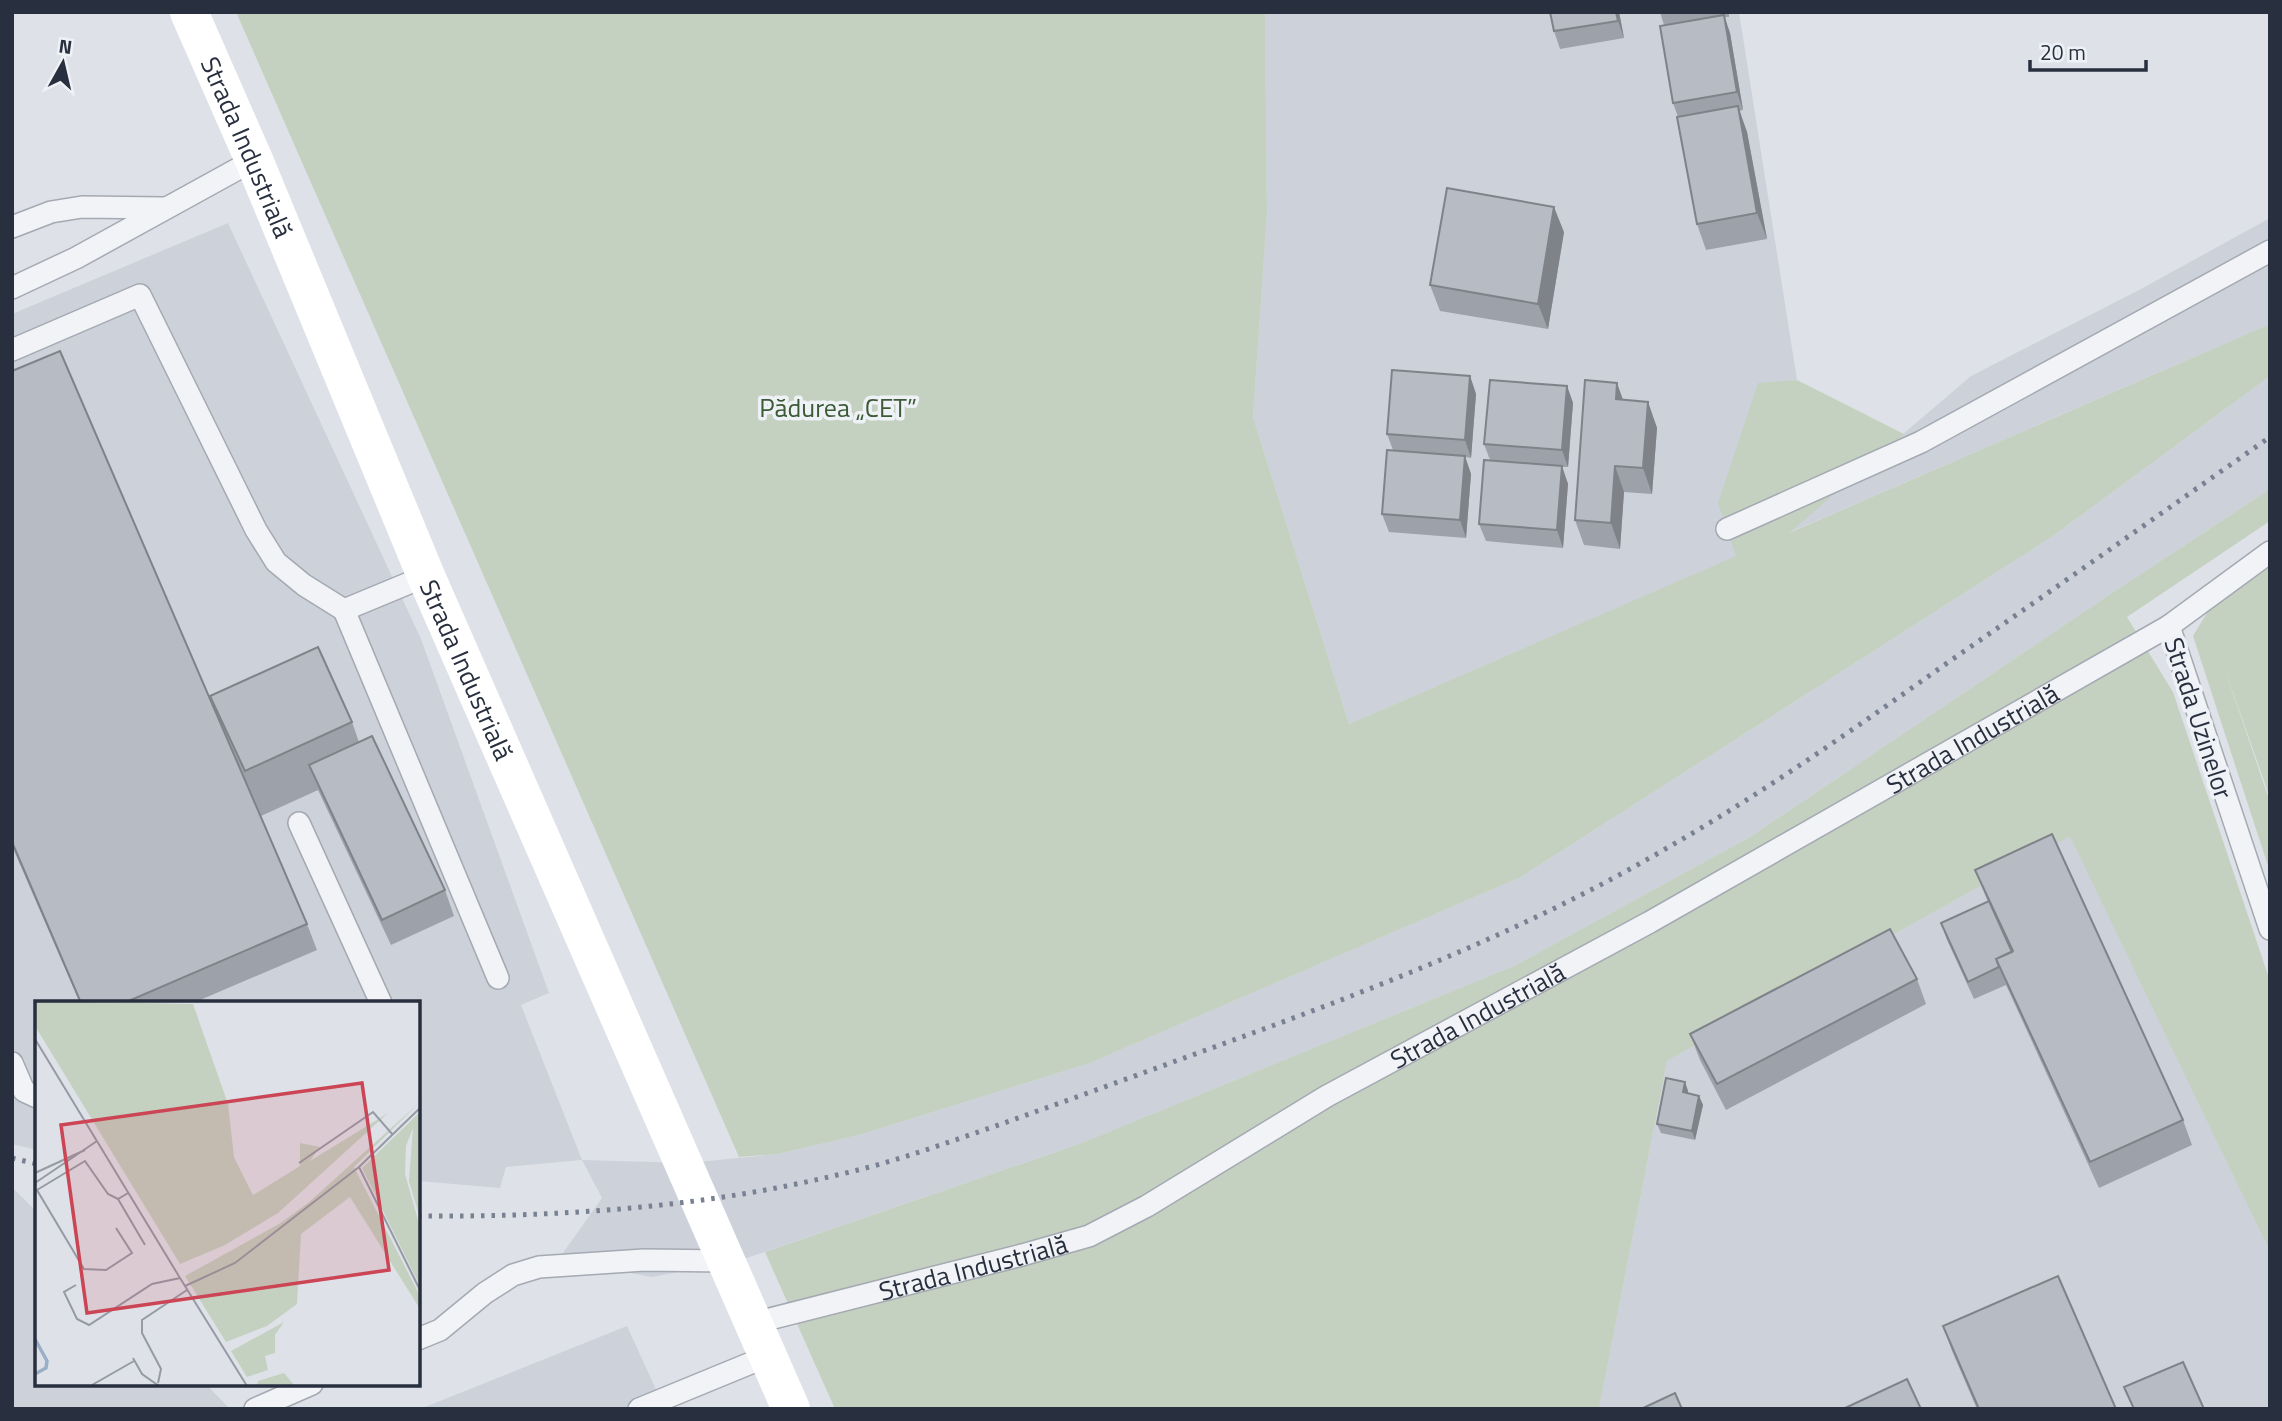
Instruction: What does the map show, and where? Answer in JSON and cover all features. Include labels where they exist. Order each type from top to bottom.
[{"type":"street","name":"Strada Industrială","points":[[189,12],[254,160],[426,576],[791,1409]]},
{"type":"lane","points":[[12,288],[76,258],[254,160]]},
{"type":"lane","points":[[12,227],[51,212],[82,207],[167,208]]},
{"type":"lane","points":[[1727,529],[1921,442],[2270,251]]},
{"type":"lane","points":[[12,350],[140,295],[256,530],[276,562],[304,585],[344,610],[498,978]]},
{"type":"lane","name":"Strada Uzinelor","points":[[2270,552],[2169,626],[2270,929]]},
{"type":"lane","points":[[344,610],[426,576]]},
{"type":"lane","name":"Strada Industrială","points":[[761,1339],[1089,1236],[1147,1206],[1327,1096],[1650,922],[2169,626]]},
{"type":"lane","points":[[299,823],[380,1001]]},
{"type":"lane","points":[[12,1063],[24,1091],[35,1096]]},
{"type":"lane","points":[[420,1338],[440,1330],[485,1293],[513,1275],[539,1266],[644,1260],[727,1261]]},
{"type":"lane","points":[[639,1409],[761,1339]]},
{"type":"lane","points":[[255,1409],[307,1386]]},
{"type":"shaded area","points":[[1265,12],[1739,12],[1797,380],[1758,384],[1727,529],[1737,556],[1349,724],[1253,417],[1267,214]]},
{"type":"shaded area","points":[[2270,218],[2270,324],[1786,534],[1971,376],[2139,290]]},
{"type":"shaded area","points":[[228,223],[421,639],[549,993],[521,1005],[582,1160],[506,1167],[500,1188],[420,1181],[420,1001],[35,1001],[35,1150],[12,1144],[12,314]]},
{"type":"shaded area","points":[[2270,376],[2270,489],[1750,837],[1514,966],[1079,1144],[741,1260],[652,1277],[558,1260],[602,1198],[582,1160],[687,1163],[778,1154],[859,1135],[1090,1063],[1521,877],[2053,536]]},
{"type":"shaded area","points":[[2071,835],[2270,1252],[2270,1409],[1599,1409],[1667,1061]]},
{"type":"shaded area","points":[[12,1187],[35,1210],[35,1386],[208,1386],[230,1409],[12,1409]]},
{"type":"shaded area","points":[[627,1326],[665,1409],[420,1409]]},
{"type":"green space","name":"Pădurea „CET”","points":[[236,12],[1265,12],[1267,214],[1253,417],[1349,724],[1736,556],[1718,503],[1758,383],[1797,380],[1904,434],[1789,533],[2270,324],[2270,376],[2053,536],[1521,877],[1090,1063],[859,1135],[778,1154],[739,1157]]},
{"type":"green space","points":[[2270,489],[2270,521],[2127,617],[2173,692],[2270,981],[2270,1252],[2070,836],[1667,1061],[1599,1409],[835,1409],[765,1252],[1079,1144],[1514,966],[1750,837]]},
{"type":"green space","points":[[2270,567],[2270,798],[2222,661],[2270,802],[2270,872],[2193,636],[2208,611]]},
{"type":"building","points":[[1550,12],[1616,12],[1618,21],[1554,31]]},
{"type":"building","points":[[1724,15],[1737,92],[1673,103],[1660,26]]},
{"type":"building","points":[[1738,106],[1757,213],[1697,224],[1677,117]]},
{"type":"building","points":[[1447,188],[1554,207],[1538,304],[1430,285]]},
{"type":"building","points":[[60,351],[307,924],[129,1001],[80,1001],[12,842],[12,371]]},
{"type":"building","points":[[1392,370],[1470,376],[1465,440],[1387,434]]},
{"type":"building","points":[[1490,380],[1567,386],[1562,450],[1484,444]]},
{"type":"building","points":[[1585,380],[1617,383],[1616,399],[1648,402],[1643,468],[1615,466],[1611,523],[1575,520]]},
{"type":"building","points":[[1387,450],[1465,456],[1460,520],[1382,514]]},
{"type":"building","points":[[1484,460],[1562,466],[1557,530],[1479,524]]},
{"type":"building","points":[[318,647],[352,722],[245,771],[210,696]]},
{"type":"building","points":[[372,736],[445,890],[382,920],[309,765]]},
{"type":"building","points":[[2052,834],[2183,1120],[2090,1162],[1996,959],[2013,951],[1975,870]]},
{"type":"building","points":[[1989,901],[2012,952],[1996,959],[1999,967],[1968,982],[1941,923]]},
{"type":"building","points":[[1890,929],[1917,979],[1717,1084],[1690,1034]]},
{"type":"building","points":[[1666,1078],[1685,1082],[1683,1092],[1699,1096],[1692,1131],[1657,1124]]},
{"type":"building","points":[[2058,1276],[2116,1409],[1979,1409],[1943,1326]]},
{"type":"building","points":[[2183,1362],[2204,1409],[2134,1409],[2124,1387]]},
{"type":"building","points":[[1907,1379],[1921,1409],[1843,1409]]},
{"type":"building","points":[[1675,1393],[1682,1409],[1641,1409]]},
{"type":"railway","points":[[420,1216],[524,1215],[681,1203],[856,1171],[929,1149],[1067,1100],[1324,1006],[1441,959],[1612,879],[1740,804],[1846,734],[2270,437]]},
{"type":"railway","points":[[12,1158],[35,1164]]}]
